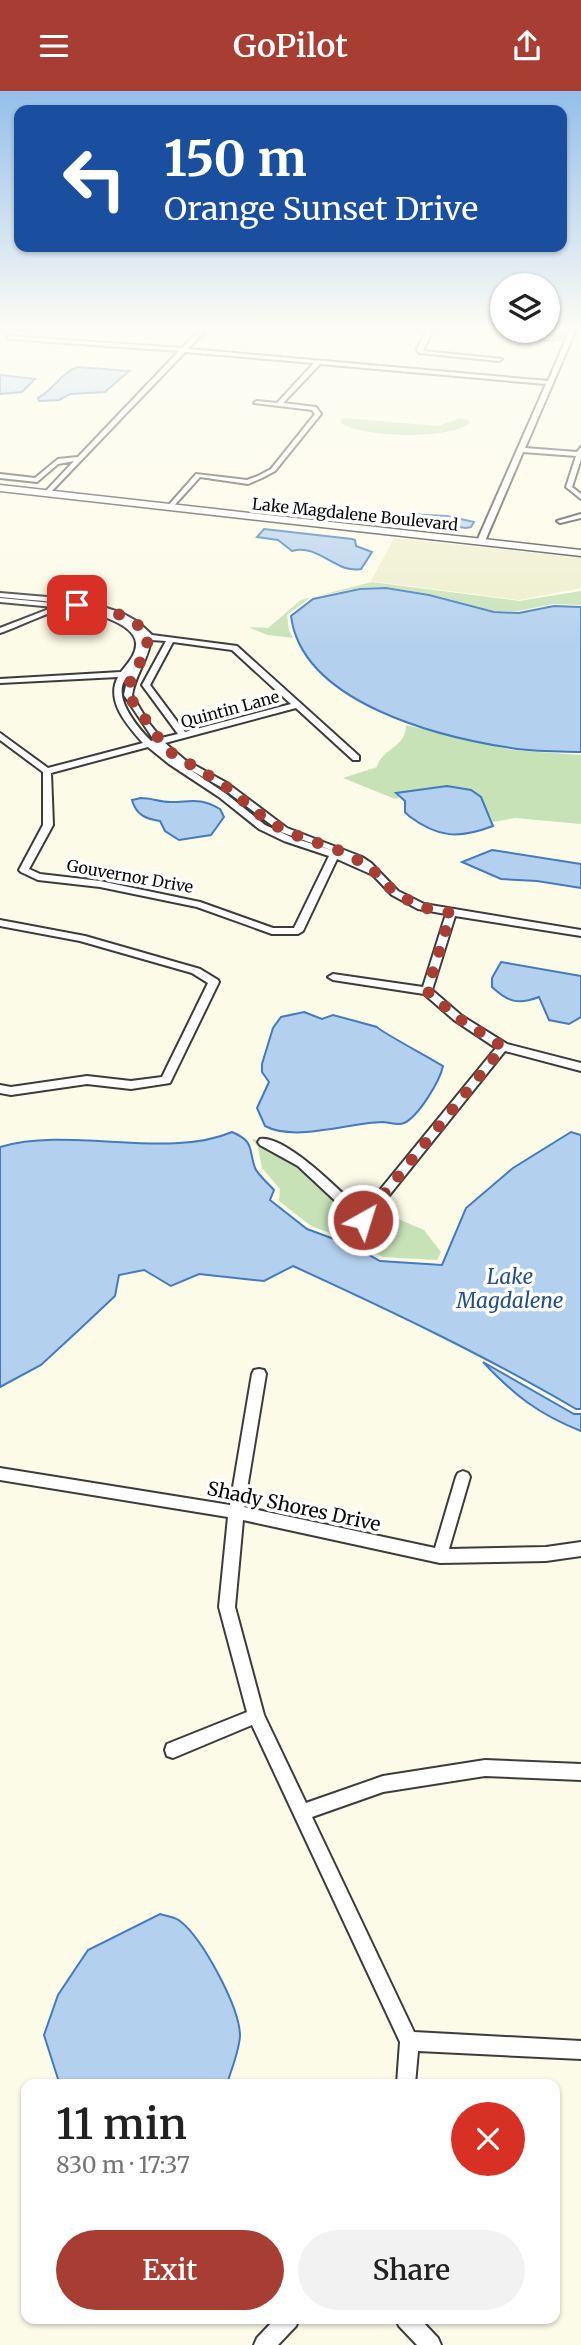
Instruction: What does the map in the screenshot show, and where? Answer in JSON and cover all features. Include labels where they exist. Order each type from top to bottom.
[{"type":"street","points":[[46,494],[100,437]]},
{"type":"street","points":[[169,508],[198,475],[248,482],[273,470],[299,437]]},
{"type":"street","points":[[481,541],[527,437]]},
{"type":"street","points":[[521,450],[580,451],[569,487],[581,497]]},
{"type":"street","points":[[0,476],[37,480],[61,459],[79,459]]},
{"type":"street","points":[[0,467],[45,473]]},
{"type":"street","name":"Lake Magdalene Boulevard","points":[[0,488],[581,553]]},
{"type":"street","points":[[560,521],[581,516]]},
{"type":"street","points":[[0,597],[119,613],[130,618],[143,636],[234,648],[356,758]]},
{"type":"street","points":[[0,631],[63,605]]},
{"type":"street","points":[[143,636],[129,674],[118,684],[117,695],[125,711],[173,766],[218,792],[263,827],[297,843],[337,853],[376,873],[395,893],[421,907],[581,933]]},
{"type":"street","points":[[171,639],[146,685],[184,736]]},
{"type":"street","points":[[0,681],[129,674]]},
{"type":"street","name":"Quintin Lane","points":[[47,771],[298,705]]},
{"type":"street","points":[[0,736],[47,771]]},
{"type":"street","name":"Gouvernor Drive","points":[[47,771],[48,825],[24,870],[38,877],[100,884],[200,905],[272,931],[298,931],[337,853]]},
{"type":"street","points":[[427,991],[451,913]]},
{"type":"street","points":[[0,923],[82,938],[196,971],[214,982],[166,1080],[131,1085],[88,1080],[11,1091],[0,1089]]},
{"type":"street","points":[[333,977],[427,991],[458,1018],[503,1047],[581,1067]]},
{"type":"street","points":[[264,1142],[302,1163],[363,1220],[503,1047]]},
{"type":"street","points":[[259,1374],[236,1512],[227,1607],[256,1716],[410,2041],[406,2079]]},
{"type":"street","name":"Shady Shores Drive","points":[[0,1474],[236,1512],[440,1556],[546,1554],[581,1549]]},
{"type":"street","points":[[440,1556],[463,1477]]},
{"type":"street","points":[[173,1749],[256,1716]]},
{"type":"street","points":[[303,1812],[383,1784],[485,1768],[581,1772]]},
{"type":"street","points":[[410,2041],[581,2050]]},
{"type":"street","points":[[264,2345],[284,2324]]},
{"type":"street","points":[[411,2324],[431,2345]]},
{"type":"green space","points":[[394,538],[581,558],[581,588],[519,600],[371,581]]},
{"type":"green space","points":[[372,582],[519,601],[581,591],[581,605],[553,604],[518,611],[494,611],[430,594],[386,587],[360,588],[318,596]]},
{"type":"green space","points":[[310,598],[287,615],[293,638],[268,635],[248,627],[268,628],[301,600]]},
{"type":"green space","points":[[406,725],[512,750],[581,755],[581,824],[515,818],[493,822],[481,797],[447,786],[396,793],[399,798],[395,799],[343,778],[377,767],[383,756],[402,738]]},
{"type":"green space","points":[[252,1139],[272,1142],[328,1183],[382,1212],[424,1230],[441,1252],[437,1260],[383,1257],[356,1243],[311,1226],[279,1201],[280,1189],[262,1168],[258,1147]]},
{"type":"water","points":[[406,514],[447,516],[474,522],[471,527],[466,528],[410,521],[405,519]]},
{"type":"water","points":[[264,529],[352,539],[355,540],[356,546],[372,552],[361,569],[352,569],[310,551],[292,551],[278,540],[257,537]]},
{"type":"water","points":[[386,588],[429,595],[494,612],[519,613],[554,606],[581,607],[581,752],[511,748],[448,735],[378,711],[346,693],[320,672],[301,646],[291,616],[313,599],[360,589]]},
{"type":"water","points":[[447,786],[471,790],[481,797],[493,826],[459,834],[430,829],[405,812],[405,801],[396,793]]},
{"type":"water","points":[[141,798],[166,802],[201,802],[220,809],[224,817],[211,835],[179,840],[165,831],[160,821],[139,813],[132,800]]},
{"type":"water","points":[[492,850],[581,864],[581,888],[501,879],[462,862]]},
{"type":"water","points":[[501,962],[581,976],[581,1017],[569,1024],[549,1020],[539,997],[514,1001],[503,996],[492,987],[492,978]]},
{"type":"water","points":[[304,1012],[322,1019],[333,1015],[377,1027],[443,1066],[433,1089],[416,1114],[401,1124],[368,1123],[306,1132],[277,1130],[265,1126],[257,1108],[269,1082],[262,1072],[262,1064],[273,1028],[281,1017]]},
{"type":"water","name":"Lake Magdalene","points":[[232,1132],[250,1146],[256,1171],[274,1190],[270,1200],[307,1229],[353,1246],[380,1261],[442,1265],[466,1208],[513,1168],[571,1132],[581,1135],[581,1409],[576,1409],[436,1334],[293,1266],[264,1281],[199,1274],[171,1286],[144,1270],[119,1275],[115,1296],[81,1328],[41,1365],[0,1387],[0,1147],[27,1141],[57,1140],[178,1143],[206,1140]]},
{"type":"water","points":[[483,1362],[574,1414],[581,1414],[581,1431],[528,1403]]},
{"type":"water","points":[[160,1914],[178,1920],[189,1930],[219,1975],[238,2024],[240,2036],[237,2055],[229,2079],[58,2079],[44,2035],[58,1995],[88,1950]]},
{"type":"route","points":[[77,605],[119,613],[130,618],[148,635],[149,646],[130,681],[128,695],[167,750],[224,785],[270,823],[340,851],[369,866],[395,893],[421,907],[451,913],[427,991],[458,1018],[503,1047],[363,1220]]}]
